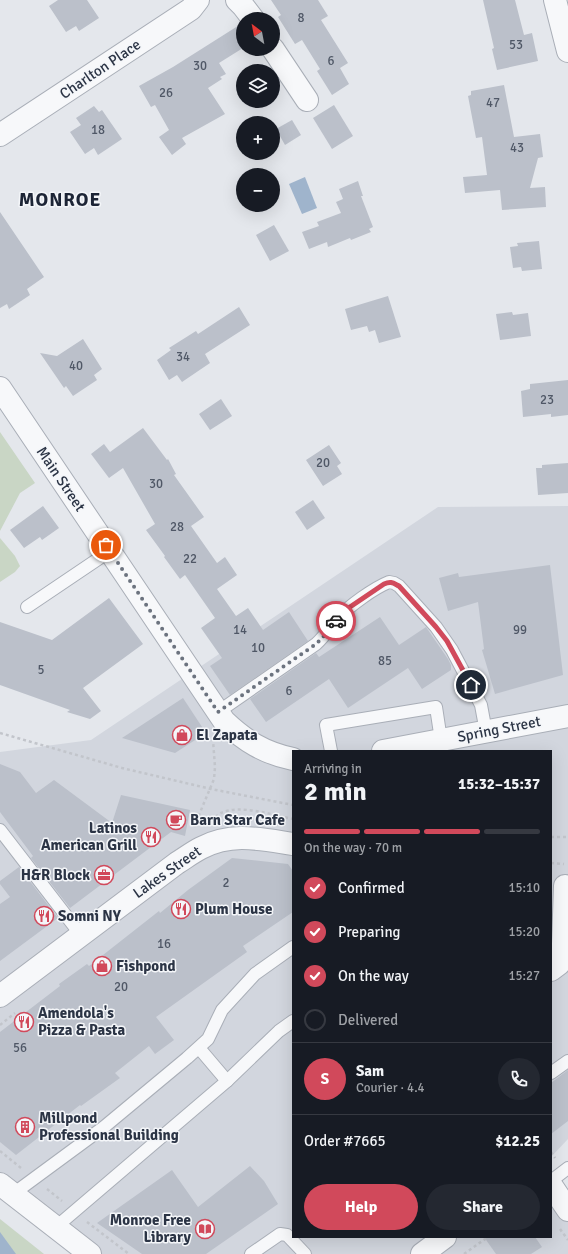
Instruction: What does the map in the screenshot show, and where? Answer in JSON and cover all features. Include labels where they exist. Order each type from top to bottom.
[{"type":"street","name":"Charlton Place","points":[[0,135],[191,8],[198,0]]},
{"type":"street","points":[[237,0],[248,12]]},
{"type":"street","points":[[555,0],[568,51]]},
{"type":"street","points":[[278,56],[307,100]]},
{"type":"street","name":"Main Street","points":[[0,388],[224,721],[250,743],[272,753],[292,759]]},
{"type":"street","name":"Spring Street","points":[[394,750],[568,717]]},
{"type":"street","name":"Lakes Street","points":[[0,996],[177,863],[206,846],[228,838],[244,837],[292,844]]},
{"type":"street","points":[[552,969],[559,964],[563,944],[561,885]]},
{"type":"street","points":[[552,1186],[568,1210]]},
{"type":"street","points":[[6,1189],[90,1254]]},
{"type":"street","points":[[422,1254],[445,1238]]},
{"type":"lane","points":[[27,607],[110,551]]},
{"type":"lane","points":[[218,712],[316,644],[347,609],[389,582],[399,586],[447,641],[481,705],[486,732]]},
{"type":"lane","points":[[331,750],[326,725],[436,707],[441,740]]},
{"type":"lane","points":[[0,830],[81,934]]},
{"type":"lane","points":[[6,1189],[104,1127],[200,1048],[208,1039],[222,1010],[255,974],[292,948]]},
{"type":"lane","points":[[56,1227],[227,1081],[279,1031],[292,1022]]},
{"type":"lane","points":[[200,1048],[227,1081]]},
{"type":"lane","points":[[552,1072],[568,1060]]},
{"type":"lane","points":[[552,1180],[568,1168]]},
{"type":"lane","points":[[250,1254],[280,1234],[287,1235],[305,1254]]},
{"type":"path","points":[[0,733],[122,768],[211,789],[292,805]]},
{"type":"path","points":[[192,832],[214,779],[215,767],[212,735]]},
{"type":"path","points":[[552,837],[568,838]]},
{"type":"path","points":[[552,863],[568,864]]},
{"type":"path","points":[[0,1025],[19,1010]]},
{"type":"path","points":[[464,1254],[487,1238]]},
{"type":"shaded area","points":[[568,506],[568,1139],[552,1156],[552,750],[292,750],[292,1238],[552,1238],[552,1186],[568,1210],[568,1254],[75,1254],[0,1197],[0,752],[91,740],[438,507]]},
{"type":"green space","points":[[0,432],[35,483],[20,493],[0,531]]},
{"type":"green space","points":[[0,538],[15,556],[20,566],[15,572],[0,582]]},
{"type":"green space","points":[[0,1219],[44,1254],[0,1254]]},
{"type":"water","points":[[305,177],[317,208],[302,214],[289,184]]},
{"type":"water","points":[[0,1232],[16,1254],[0,1254]]},
{"type":"building","points":[[58,0],[87,0],[99,18],[79,31],[76,26],[66,32],[49,6]]},
{"type":"building","points":[[271,0],[318,0],[328,16],[321,20],[348,63],[340,68],[349,84],[332,95],[317,71],[320,69],[302,40],[295,44],[280,20],[281,15]]},
{"type":"building","points":[[483,0],[515,0],[524,35],[532,33],[538,61],[497,70],[492,49],[494,48]]},
{"type":"building","points":[[236,27],[236,52],[219,63],[226,74],[220,77],[222,79],[208,88],[225,114],[182,138],[186,144],[172,155],[159,137],[169,130],[155,105],[151,107],[139,86],[173,67]]},
{"type":"building","points":[[504,85],[514,137],[540,134],[543,157],[538,158],[530,188],[545,187],[546,207],[502,210],[500,190],[465,193],[463,177],[487,175],[482,137],[476,138],[468,96],[471,95],[471,91]]},
{"type":"building","points":[[334,105],[353,136],[332,149],[313,118]]},
{"type":"building","points":[[94,106],[99,112],[102,110],[122,139],[98,155],[94,148],[85,154],[70,132],[81,125],[76,118]]},
{"type":"building","points":[[292,120],[301,135],[285,145],[280,136],[280,127]]},
{"type":"building","points":[[358,181],[363,196],[361,196],[373,227],[369,229],[371,232],[351,240],[350,238],[328,247],[327,242],[309,249],[302,232],[319,226],[317,222],[341,213],[336,202],[343,199],[339,189]]},
{"type":"building","points":[[0,212],[44,277],[27,289],[30,295],[9,309],[7,304],[0,308]]},
{"type":"building","points":[[274,225],[289,251],[270,261],[256,235]]},
{"type":"building","points":[[539,241],[542,269],[522,271],[521,267],[513,268],[510,247],[518,246],[517,243]]},
{"type":"building","points":[[388,296],[401,337],[379,343],[375,330],[369,332],[367,326],[351,330],[345,309]]},
{"type":"building","points":[[239,307],[250,325],[205,354],[210,363],[182,382],[177,375],[169,380],[157,360],[171,350],[169,348],[196,331],[198,334]]},
{"type":"building","points":[[512,312],[513,315],[528,313],[531,336],[500,340],[496,314]]},
{"type":"building","points":[[83,339],[102,369],[94,375],[97,380],[73,396],[66,386],[64,388],[40,353],[57,356]]},
{"type":"building","points":[[568,380],[568,415],[551,417],[551,414],[523,417],[521,391],[530,389],[530,384]]},
{"type":"building","points":[[221,399],[232,416],[210,430],[199,414]]},
{"type":"building","points":[[143,428],[167,460],[168,459],[176,474],[174,475],[204,517],[191,526],[217,563],[225,557],[237,575],[217,589],[236,616],[248,608],[263,630],[289,612],[308,641],[230,695],[210,666],[222,658],[201,628],[215,618],[185,575],[180,579],[146,530],[155,524],[123,468],[109,478],[91,454],[104,444],[110,452]]},
{"type":"building","points":[[329,445],[341,463],[337,466],[342,474],[323,486],[306,460]]},
{"type":"building","points":[[568,463],[568,493],[538,495],[536,468],[542,468],[542,465]]},
{"type":"building","points":[[313,500],[325,518],[307,530],[295,512]]},
{"type":"building","points":[[43,506],[59,528],[42,540],[40,537],[24,548],[10,530]]},
{"type":"building","points":[[550,565],[563,675],[495,694],[482,650],[484,649],[478,602],[448,611],[439,578],[458,573],[459,577]]},
{"type":"building","points":[[109,598],[143,644],[83,688],[101,711],[90,719],[67,712],[70,710],[0,685],[0,622],[52,640]]},
{"type":"building","points":[[380,617],[399,645],[426,627],[448,659],[451,665],[451,670],[422,689],[408,668],[348,708],[329,679],[266,722],[250,699],[316,653],[319,657]]},
{"type":"building","points":[[183,698],[206,733],[175,753],[122,738]]},
{"type":"building","points":[[0,764],[20,772],[36,793],[54,780],[112,823],[121,795],[190,810],[185,836],[171,832],[70,908],[31,858],[33,856],[0,812]]},
{"type":"building","points":[[232,858],[288,864],[292,870],[292,913],[243,946],[247,952],[156,1017],[174,1040],[155,1054],[149,1046],[115,1073],[120,1078],[81,1106],[80,1105],[16,1155],[0,1142],[0,1032],[60,986],[59,984],[87,964],[89,966]]},
{"type":"building","points":[[19,867],[58,918],[0,961],[0,904],[10,897],[0,884],[0,881]]},
{"type":"building","points":[[568,1070],[568,1121],[552,1133],[552,1082]]},
{"type":"building","points":[[250,1166],[264,1181],[278,1204],[206,1254],[142,1254],[97,1223],[172,1170],[198,1207]]},
{"type":"building","points":[[485,1238],[536,1238],[542,1247],[531,1254],[496,1254]]},
{"type":"way so far","points":[[106,545],[218,712],[316,644],[336,621]]},
{"type":"place","name":"El Zapata","points":[[182,735]]},
{"type":"place","name":"Barn Star Cafe","points":[[176,820]]},
{"type":"place","name":"Latinos American Grill","points":[[151,837]]},
{"type":"place","name":"H&R Block","points":[[104,875]]},
{"type":"place","name":"Plum House","points":[[181,909]]},
{"type":"place","name":"Somni NY","points":[[44,916]]},
{"type":"place","name":"Fishpond","points":[[102,966]]},
{"type":"place","name":"Amendola's Pizza & Pasta","points":[[24,1022]]},
{"type":"place","name":"Millpond Professional Building","points":[[25,1127]]},
{"type":"place","name":"Monroe Free Library","points":[[205,1229]]},
{"type":"district","name":"MONROE","points":[[60,200]]},
{"type":"route","points":[[336,621],[347,609],[384,584],[389,582],[394,583],[399,586],[447,641],[471,685]]}]
